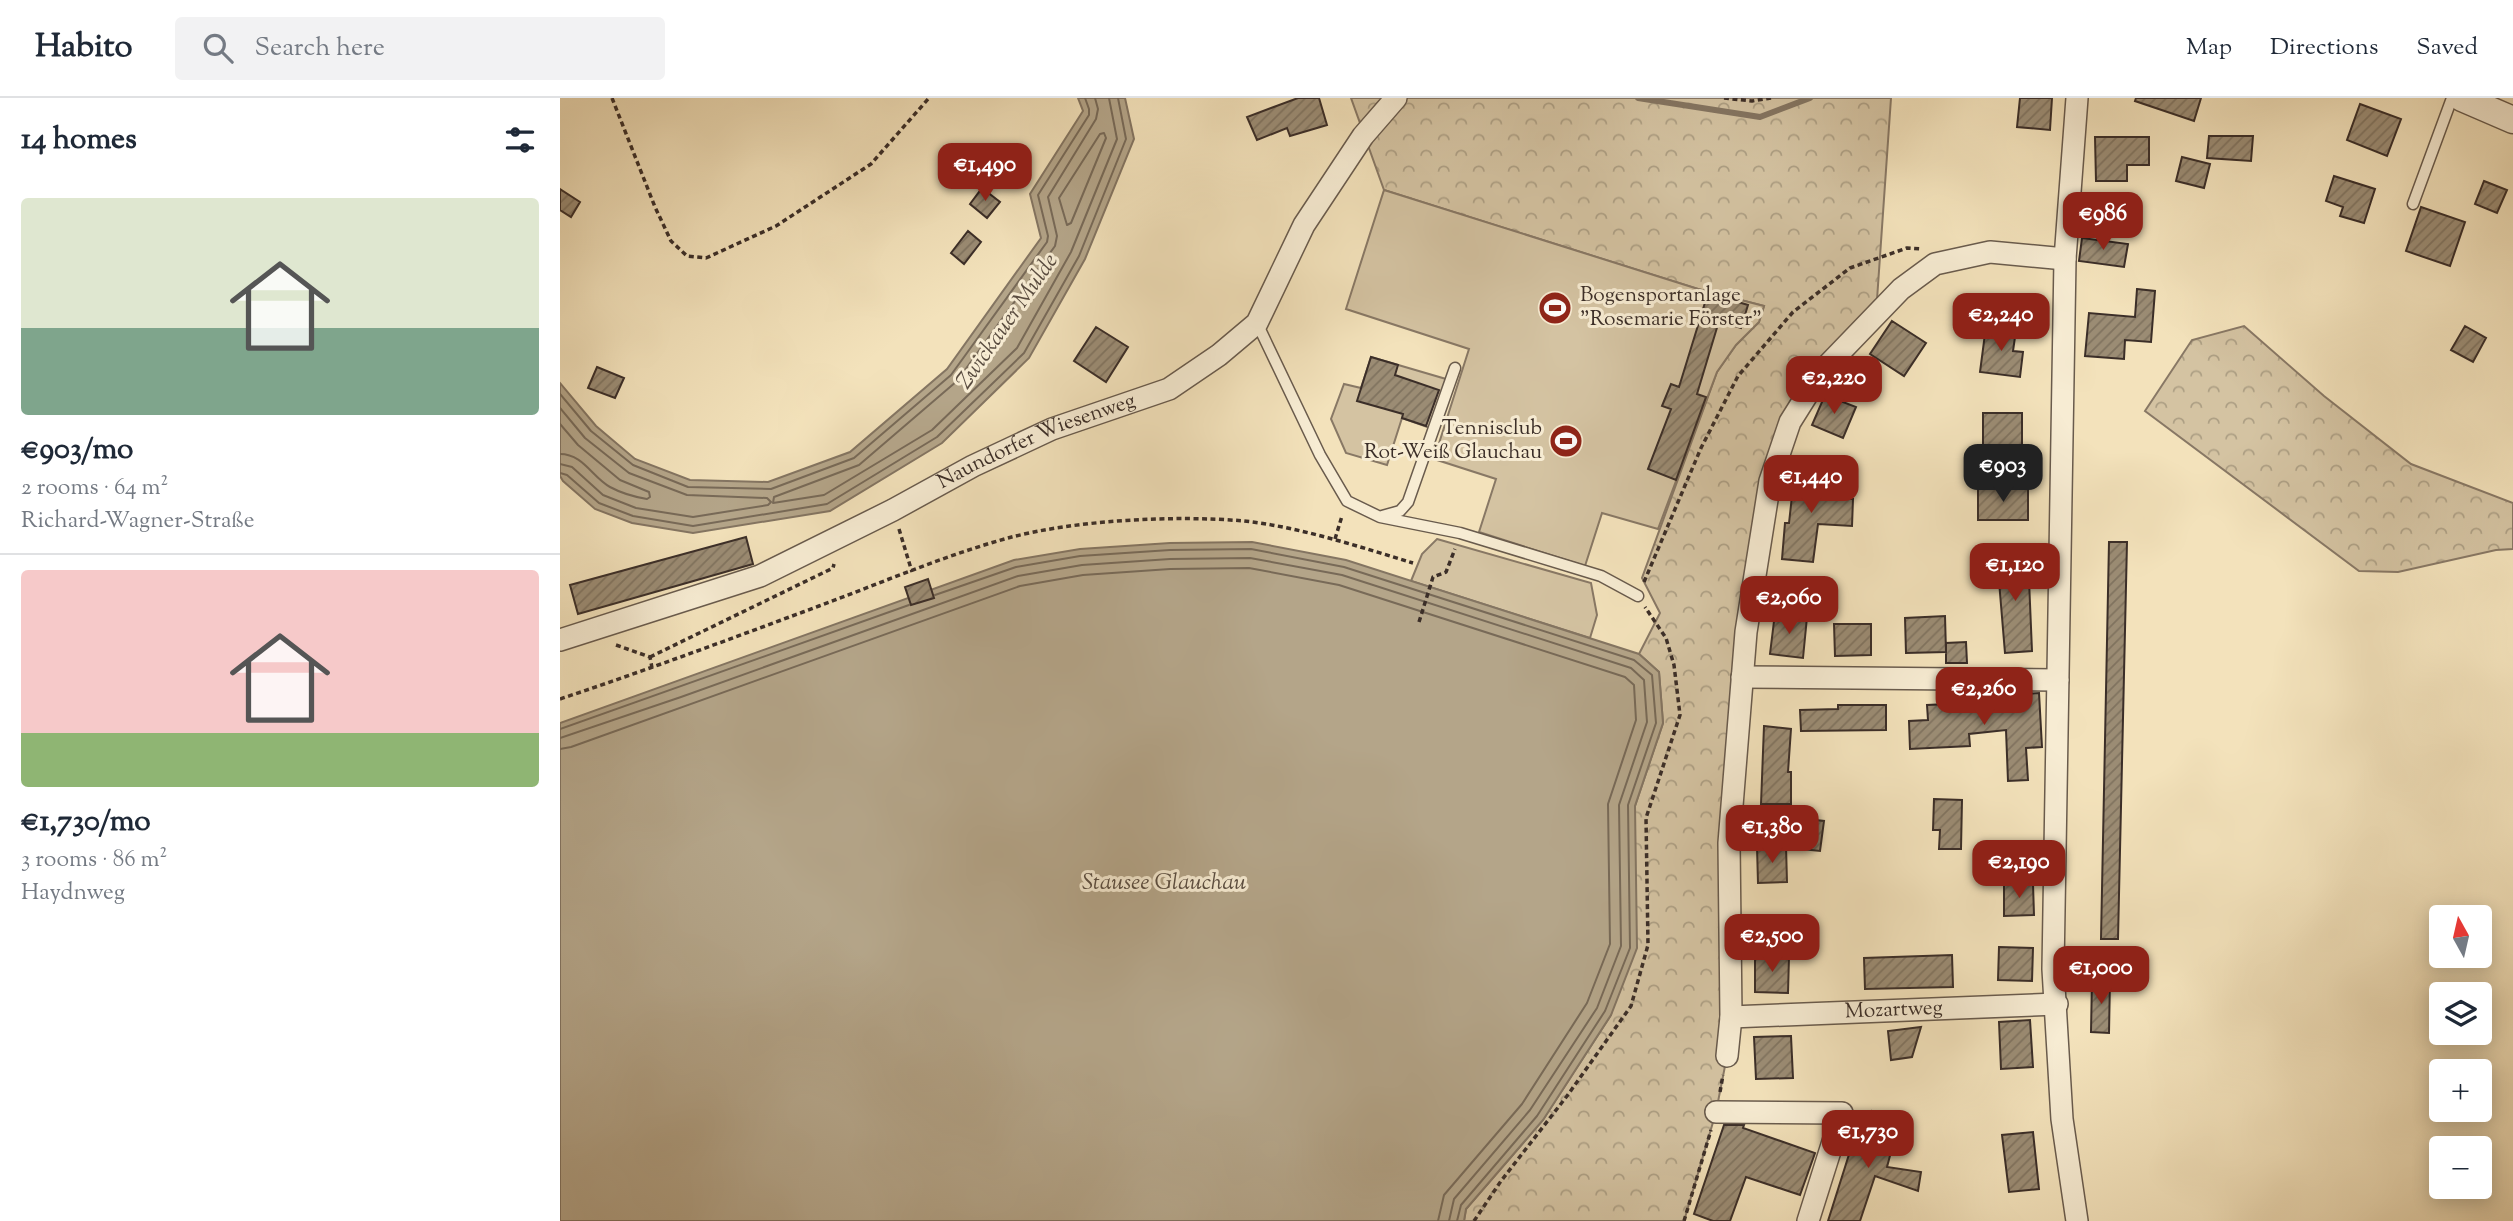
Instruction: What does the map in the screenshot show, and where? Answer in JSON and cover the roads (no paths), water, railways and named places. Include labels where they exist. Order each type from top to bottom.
[{"type":"street","name":"Naundorfer Wiesenweg","points":[[560,640],[760,576],[893,510],[972,466],[1052,429],[1169,389],[1219,355],[1257,323],[1304,225],[1363,136],[1396,98]]},
{"type":"street","points":[[2077,98],[2065,259],[2053,969],[2062,1119],[2077,1221]]},
{"type":"street","points":[[2462,98],[2513,120]]},
{"type":"street","points":[[1727,1056],[1731,1017],[1729,843],[1746,632],[1770,481],[1790,422],[1822,371],[1901,289],[1935,264],[1990,252],[2065,259]]},
{"type":"street","points":[[1742,677],[2058,680]]},
{"type":"street","name":"Mozartweg","points":[[1731,1017],[2057,1004]]},
{"type":"street","points":[[1716,1112],[1842,1113],[1808,1221]]},
{"type":"lane","points":[[2413,204],[2452,98]]},
{"type":"lane","points":[[1257,323],[1320,455],[1347,501],[1380,517],[1460,533],[1601,576],[1638,596]]},
{"type":"lane","points":[[1380,517],[1400,511],[1408,502],[1455,368]]},
{"type":"water","name":"Zwickauer Mulde","points":[[1078,98],[1125,98],[1134,139],[1085,259],[1029,358],[942,443],[830,511],[693,533],[632,523],[595,509],[563,481],[560,476],[560,383],[596,426],[635,459],[690,480],[768,482],[850,452],[947,369],[1041,238],[1030,194],[1083,111]]},
{"type":"water","name":"Stausee Glauchau","points":[[1252,542],[1346,560],[1639,654],[1659,672],[1663,723],[1635,806],[1637,948],[1611,1015],[1543,1120],[1466,1209],[1464,1221],[560,1221],[560,723],[1014,560],[1080,549],[1170,543]]},
{"type":"waterway","points":[[1638,98],[1760,117],[1810,98]]},
{"type":"place","name":"Bogensportanlage \"Rosemarie Förster\"","points":[[1555,308]]},
{"type":"place","name":"Tennisclub Rot-Weiß Glauchau","points":[[1566,441]]}]
